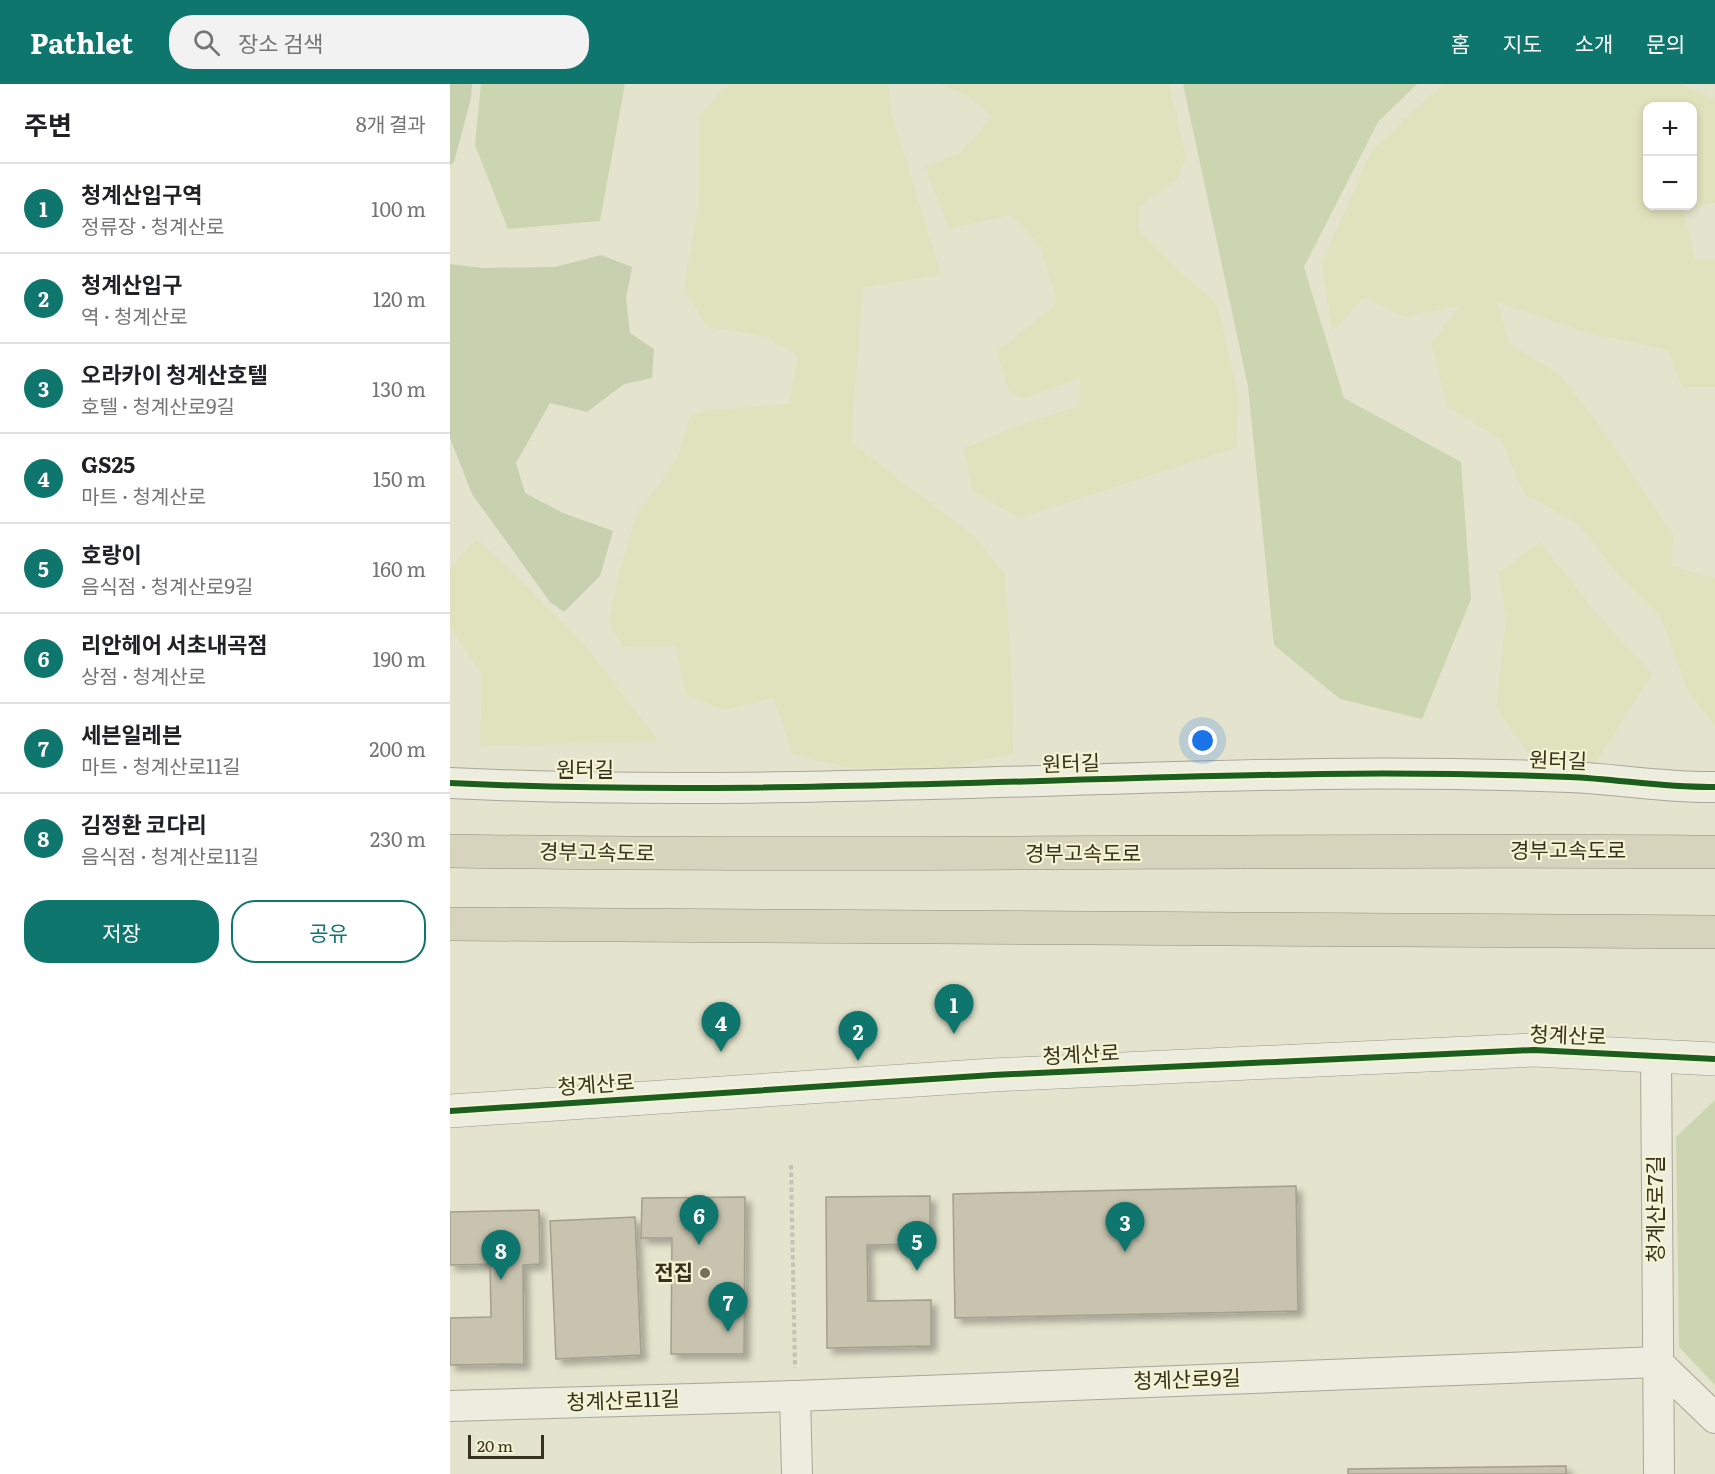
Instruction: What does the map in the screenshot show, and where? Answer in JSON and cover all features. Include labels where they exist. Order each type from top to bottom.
[{"type":"highway","name":"경부고속도로","points":[[450,851],[1052,855],[1715,852]]},
{"type":"highway","points":[[450,924],[1715,932]]},
{"type":"street","name":"원터길","points":[[450,783],[516,786],[833,787],[1323,774],[1570,777],[1703,787]]},
{"type":"street","name":"청계산로","points":[[450,1111],[993,1075],[1510,1051],[1715,1059]]},
{"type":"street","name":"청계산로7길","points":[[1656,1056],[1659,1474]]},
{"type":"street","name":"청계산로9길","points":[[795,1396],[1657,1362]]},
{"type":"street","points":[[1657,1362],[1715,1418]]},
{"type":"street","points":[[795,1396],[797,1474]]},
{"type":"street","name":"청계산로11길","points":[[450,1406],[795,1396]]},
{"type":"path","points":[[791,1165],[795,1396]]},
{"type":"green space","points":[[450,84],[472,84],[471,98],[454,162],[450,165]]},
{"type":"green space","points":[[481,84],[625,84],[600,221],[508,229],[475,145]]},
{"type":"green space","points":[[728,84],[888,84],[891,112],[941,275],[863,288],[851,442],[974,536],[1005,575],[1012,687],[1013,754],[950,767],[850,768],[793,754],[773,698],[724,710],[686,695],[675,646],[623,647],[609,622],[621,565],[638,512],[677,460],[690,415],[714,410],[789,404],[798,356],[767,337],[708,327],[684,290],[700,193],[700,115]]},
{"type":"green space","points":[[940,84],[1169,84],[1186,159],[1176,180],[1139,207],[1138,229],[1179,271],[1218,305],[1239,400],[1236,448],[1019,518],[972,490],[964,448],[1028,422],[1080,406],[1080,378],[1023,399],[1009,392],[997,351],[1057,304],[1041,247],[1010,215],[949,229],[925,167],[960,153],[992,117],[968,96]]},
{"type":"green space","points":[[1183,84],[1417,84],[1378,122],[1304,267],[1344,398],[1461,462],[1471,599],[1422,719],[1340,699],[1274,645],[1248,386]]},
{"type":"green space","points":[[1443,84],[1681,84],[1715,99],[1715,203],[1697,207],[1697,102],[1643,102],[1643,210],[1683,210],[1695,260],[1715,260],[1715,387],[1682,387],[1668,350],[1588,333],[1497,302],[1510,344],[1560,375],[1602,429],[1673,535],[1671,566],[1715,578],[1715,725],[1689,693],[1661,618],[1615,571],[1577,523],[1524,494],[1501,440],[1447,406],[1431,343],[1459,306],[1405,317],[1365,297],[1332,331],[1322,263],[1372,150]]},
{"type":"green space","points":[[601,255],[632,267],[626,298],[630,333],[654,349],[652,378],[624,384],[587,412],[550,403],[516,463],[525,493],[563,513],[613,531],[600,576],[564,612],[550,602],[472,494],[450,438],[450,264],[482,268],[555,267]]},
{"type":"green space","points":[[477,539],[580,639],[659,741],[480,746],[482,675],[450,627],[450,568]]},
{"type":"green space","points":[[1540,542],[1593,609],[1652,674],[1595,764],[1529,754],[1496,708],[1506,620],[1499,572]]},
{"type":"green space","points":[[1715,1100],[1715,1385],[1679,1347],[1676,1137]]},
{"type":"building","points":[[1296,1186],[1298,1311],[955,1318],[953,1194]]},
{"type":"building","points":[[930,1196],[930,1244],[867,1245],[868,1301],[931,1300],[931,1346],[827,1348],[826,1197]]},
{"type":"building","points":[[745,1197],[744,1354],[671,1354],[672,1238],[641,1238],[642,1198]]},
{"type":"building","points":[[539,1210],[540,1264],[523,1265],[524,1364],[450,1365],[450,1318],[491,1317],[490,1264],[450,1265],[450,1212]]},
{"type":"building","points":[[635,1217],[641,1355],[556,1359],[550,1221]]},
{"type":"building","points":[[1566,1466],[1566,1474],[1348,1474],[1348,1469]]},
{"type":"cycle path","points":[[450,783],[559,787],[777,787],[1212,776],[1414,774],[1569,777],[1715,787]]},
{"type":"cycle path","points":[[450,1111],[993,1075],[1534,1050],[1715,1059]]},
{"type":"place","name":"청계산입구역","points":[[954,1034]]},
{"type":"place","name":"GS25","points":[[721,1052]]},
{"type":"place","name":"청계산입구","points":[[858,1061]]},
{"type":"place","name":"리안헤어 서초내곡점","points":[[699,1245]]},
{"type":"place","name":"오라카이 청계산호텔","points":[[1125,1252]]},
{"type":"place","name":"호랑이","points":[[917,1271]]},
{"type":"place","name":"전집","points":[[705,1273]]},
{"type":"place","name":"김정환 코다리","points":[[501,1280]]},
{"type":"place","name":"세븐일레븐","points":[[728,1332]]}]
